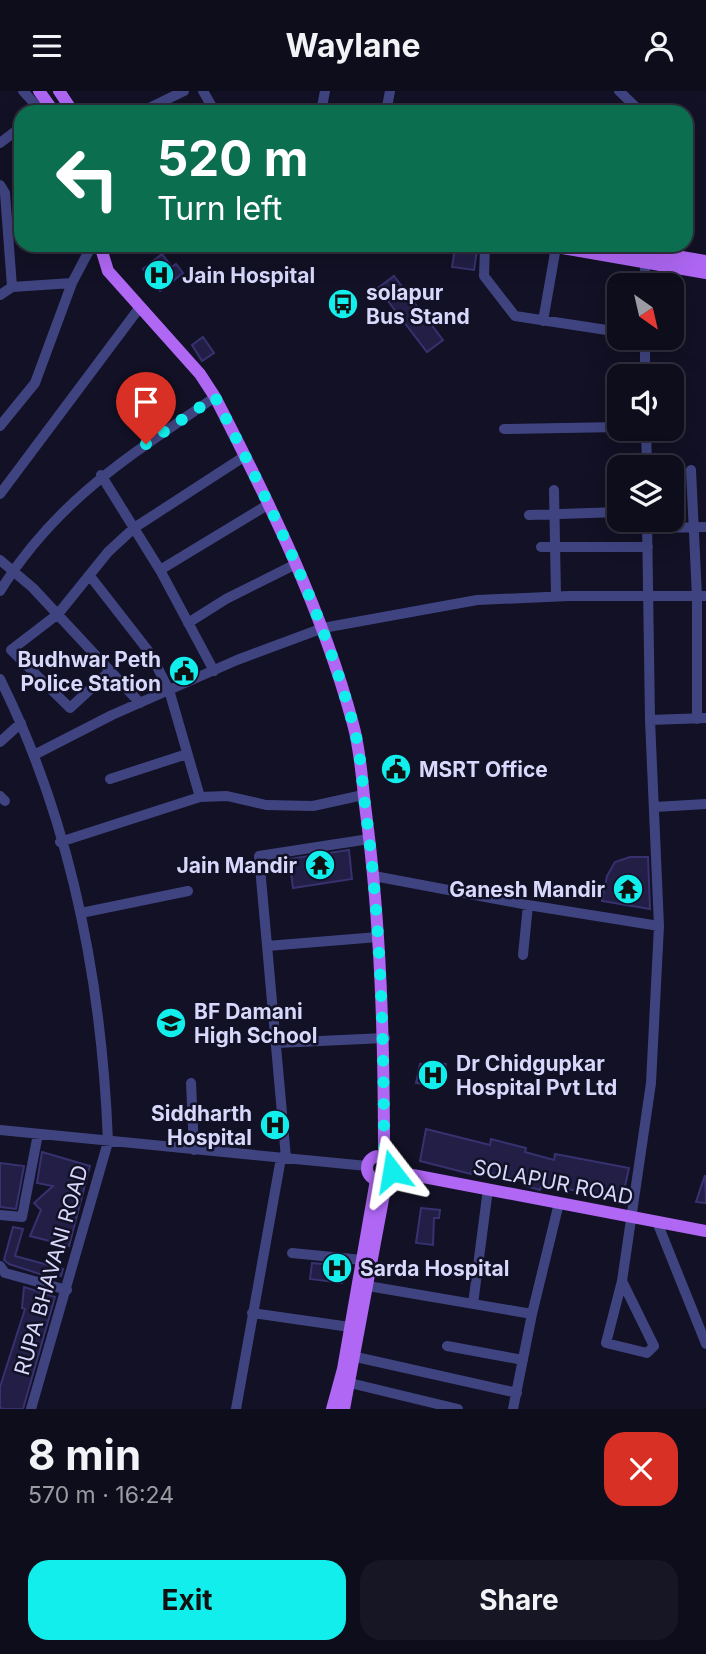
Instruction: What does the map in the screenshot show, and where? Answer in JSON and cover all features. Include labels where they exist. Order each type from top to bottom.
[{"type":"main road","points":[[102,252],[108,271],[200,374],[215,397],[296,564],[323,628],[354,726],[374,876],[384,1038],[384,1157]]},
{"type":"main road","points":[[602,252],[645,257],[676,256],[706,261]]},
{"type":"main road","points":[[631,252],[645,257]]},
{"type":"main road","points":[[676,256],[706,273]]},
{"type":"main road","points":[[332,1409],[362,1260],[391,1163],[384,1157],[375,1156],[367,1166],[368,1173],[385,1176]]},
{"type":"main road","points":[[344,1409],[356,1357],[385,1176]]},
{"type":"main road","name":"SOLAPUR ROAD","points":[[385,1176],[488,1189],[706,1231]]},
{"type":"street","points":[[23,91],[35,105]]},
{"type":"street","points":[[156,105],[184,91]]},
{"type":"street","points":[[619,91],[634,105]]},
{"type":"street","points":[[0,143],[14,132]]},
{"type":"street","points":[[0,185],[5,193],[12,287]]},
{"type":"street","points":[[0,426],[35,383],[72,283],[88,252]]},
{"type":"street","points":[[485,252],[484,275],[515,316],[607,330]]},
{"type":"street","points":[[543,321],[549,252]]},
{"type":"street","points":[[645,257],[645,273]]},
{"type":"street","points":[[0,295],[12,287],[72,283]]},
{"type":"street","points":[[0,495],[140,307]]},
{"type":"street","points":[[0,591],[38,536],[101,475],[215,397]]},
{"type":"street","points":[[504,429],[607,427]]},
{"type":"street","points":[[110,671],[70,708],[11,650],[58,614],[108,552],[134,528],[245,456]]},
{"type":"street","points":[[650,720],[702,719],[701,596],[691,470]]},
{"type":"street","points":[[101,475],[160,570],[214,671]]},
{"type":"street","points":[[554,490],[556,596]]},
{"type":"street","points":[[160,570],[269,504]]},
{"type":"street","points":[[529,515],[607,512]]},
{"type":"street","points":[[684,526],[706,527]]},
{"type":"street","points":[[622,1281],[654,1346],[647,1353],[606,1343],[622,1281],[651,1083],[659,926],[650,720],[647,532]]},
{"type":"street","points":[[541,547],[648,547]]},
{"type":"street","points":[[0,560],[58,614],[140,703]]},
{"type":"street","points":[[188,623],[226,599],[296,564]]},
{"type":"street","points":[[90,576],[150,653],[169,691],[200,797]]},
{"type":"street","points":[[34,755],[140,703],[323,628],[477,600],[556,596],[701,596]]},
{"type":"street","name":"RUPA BHAVANI ROAD","points":[[0,678],[34,755],[81,913],[102,1034],[108,1142],[68,1290],[31,1409]]},
{"type":"street","points":[[0,742],[21,723]]},
{"type":"street","points":[[110,779],[187,754]]},
{"type":"street","points":[[60,842],[200,797],[227,796],[265,805],[313,806],[363,795]]},
{"type":"street","points":[[655,807],[706,804]]},
{"type":"street","points":[[236,1409],[283,1158],[259,856],[369,839]]},
{"type":"street","points":[[374,876],[659,926]]},
{"type":"street","points":[[81,913],[188,891]]},
{"type":"street","points":[[523,955],[528,905]]},
{"type":"street","points":[[267,946],[378,937]]},
{"type":"street","points":[[275,1043],[384,1038]]},
{"type":"street","points":[[191,1083],[194,1150]]},
{"type":"street","points":[[0,1130],[367,1166]]},
{"type":"street","points":[[0,1215],[22,1217],[38,1134]]},
{"type":"street","points":[[473,1304],[488,1189]]},
{"type":"street","points":[[513,1409],[532,1314],[559,1203]]},
{"type":"street","points":[[657,1222],[706,1344]]},
{"type":"street","points":[[292,1253],[362,1260]]},
{"type":"street","points":[[0,1266],[5,1273],[68,1290]]},
{"type":"street","points":[[368,1286],[532,1314]]},
{"type":"street","points":[[252,1313],[350,1327]]},
{"type":"street","points":[[447,1346],[523,1360]]},
{"type":"street","points":[[356,1357],[517,1393]]},
{"type":"street","points":[[351,1384],[458,1409]]},
{"type":"building","points":[[454,252],[477,252],[474,270],[452,267]]},
{"type":"building","points":[[162,254],[172,267],[176,264],[183,273],[160,291],[143,269]]},
{"type":"building","points":[[394,276],[443,340],[427,352],[378,288]]},
{"type":"building","points":[[203,337],[214,353],[202,361],[192,345]]},
{"type":"building","name":"Jain Mandir","points":[[349,850],[352,879],[293,888],[289,859]]},
{"type":"building","name":"Ganesh Mandir","points":[[630,857],[648,857],[650,909],[602,901],[607,876],[615,862]]},
{"type":"building","points":[[433,1062],[446,1064],[441,1087],[416,1083],[420,1064],[432,1066]]},
{"type":"building","points":[[274,1113],[276,1135],[268,1136],[266,1114]]},
{"type":"building","points":[[426,1129],[490,1145],[491,1139],[526,1148],[525,1152],[554,1160],[555,1154],[629,1168],[622,1200],[542,1184],[540,1190],[526,1186],[527,1182],[500,1175],[472,1169],[471,1174],[420,1161]]},
{"type":"building","points":[[42,1152],[90,1166],[69,1246],[30,1236],[41,1210],[34,1203],[53,1186],[37,1183]]},
{"type":"building","points":[[0,1163],[24,1166],[16,1209],[0,1207]]},
{"type":"building","points":[[705,1175],[706,1203],[696,1202]]},
{"type":"building","points":[[421,1208],[440,1210],[439,1218],[434,1218],[433,1245],[416,1243]]},
{"type":"building","points":[[13,1227],[23,1229],[15,1256],[63,1269],[61,1276],[53,1274],[52,1278],[4,1260]]},
{"type":"building","points":[[312,1263],[344,1266],[342,1283],[310,1279]]},
{"type":"building","points":[[24,1287],[55,1297],[23,1409],[4,1409],[0,1408],[0,1387],[25,1309],[22,1308]]},
{"type":"place","name":"Jain Hospital","points":[[159,275]]},
{"type":"place","name":"solapur Bus Stand","points":[[343,304]]},
{"type":"place","name":"Budhwar Peth Police Station","points":[[184,671]]},
{"type":"place","name":"MSRT Office","points":[[396,769]]},
{"type":"place","name":"Jain Mandir","points":[[320,865]]},
{"type":"place","name":"Ganesh Mandir","points":[[628,889]]},
{"type":"place","name":"BF Damani High School","points":[[171,1023]]},
{"type":"place","name":"Dr Chidgupkar Hospital Pvt Ltd","points":[[433,1075]]},
{"type":"place","name":"Siddharth Hospital","points":[[275,1125]]},
{"type":"place","name":"Sarda Hospital","points":[[337,1268]]},
{"type":"route","points":[[146,444],[215,397],[269,504],[323,628],[354,726],[374,876],[384,1038],[384,1157],[391,1163],[392,1171]]}]
